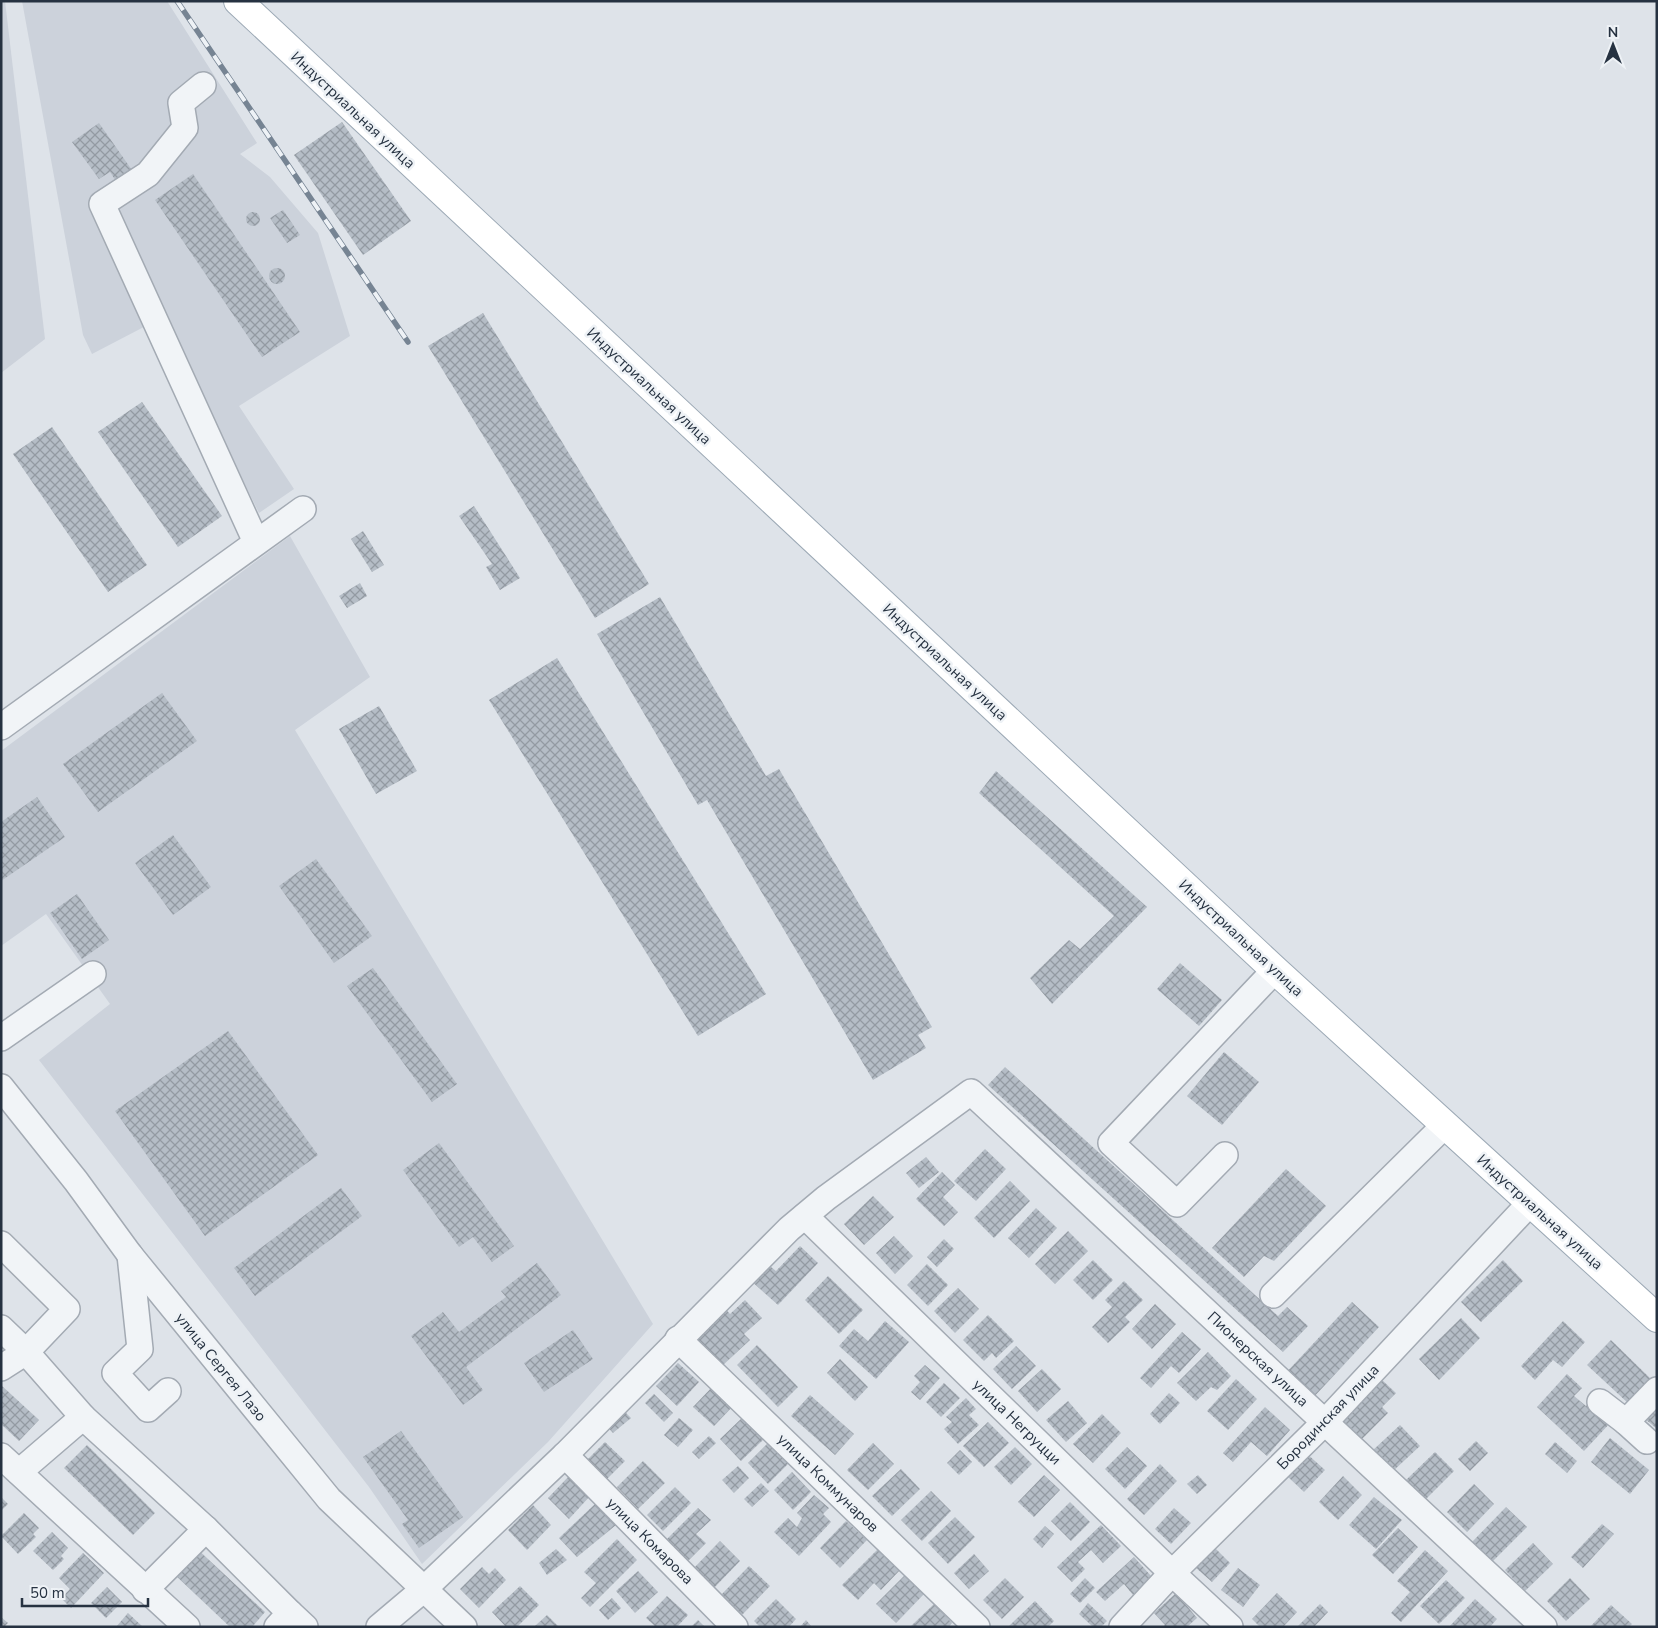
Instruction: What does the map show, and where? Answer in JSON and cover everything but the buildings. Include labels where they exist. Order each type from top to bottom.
[{"type":"main road","name":"Индустриальная улица","points":[[238,1],[1275,970],[1657,1318]]},
{"type":"street","points":[[203,85],[181,102],[185,128],[148,174],[102,204],[256,542]]},
{"type":"street","points":[[1,727],[303,509]]},
{"type":"street","points":[[1225,1154],[1177,1204],[1111,1143],[1275,970]]},
{"type":"street","points":[[1,1038],[93,974]]},
{"type":"street","name":"улица Сергея Лазо","points":[[1,1087],[76,1181],[130,1255],[330,1499],[464,1627]]},
{"type":"street","name":"Пионерская улица","points":[[806,1216],[971,1092],[1326,1421],[1544,1627]]},
{"type":"street","points":[[1273,1295],[1445,1125]]},
{"type":"street","name":"Бородинская улица","points":[[1122,1627],[1172,1572],[1326,1421],[1530,1203]]},
{"type":"street","points":[[379,1627],[424,1589],[565,1455],[678,1339],[789,1229],[806,1216]]},
{"type":"street","name":"улица Негруцци","points":[[806,1216],[1230,1627]]},
{"type":"street","points":[[1,1244],[67,1309],[26,1352],[1,1368]]},
{"type":"street","points":[[130,1255],[140,1349],[115,1373],[148,1409],[168,1390]]},
{"type":"street","points":[[1,1328],[26,1352],[83,1417],[206,1529],[291,1622]]},
{"type":"street","name":"улица Коммунаров","points":[[678,1339],[977,1627]]},
{"type":"street","points":[[1626,1422],[1657,1390]]},
{"type":"street","points":[[1600,1402],[1647,1441]]},
{"type":"street","points":[[83,1417],[10,1464],[188,1627]]},
{"type":"street","name":"улица Комарова","points":[[565,1455],[735,1627]]},
{"type":"street","points":[[146,1590],[206,1529]]},
{"type":"shaded area","points":[[1,1],[5,1],[45,339],[1,373]]},
{"type":"shaded area","points":[[22,1],[167,1],[257,143],[240,154],[270,177],[318,233],[350,336],[239,406],[294,489],[259,513],[163,317],[92,354],[83,335]]},
{"type":"shaded area","points":[[290,536],[370,677],[295,730],[653,1324],[548,1442],[422,1564],[369,1487],[39,1060],[110,1004],[46,914],[1,946],[1,751]]},
{"type":"railway","points":[[177,1],[408,342]]}]
